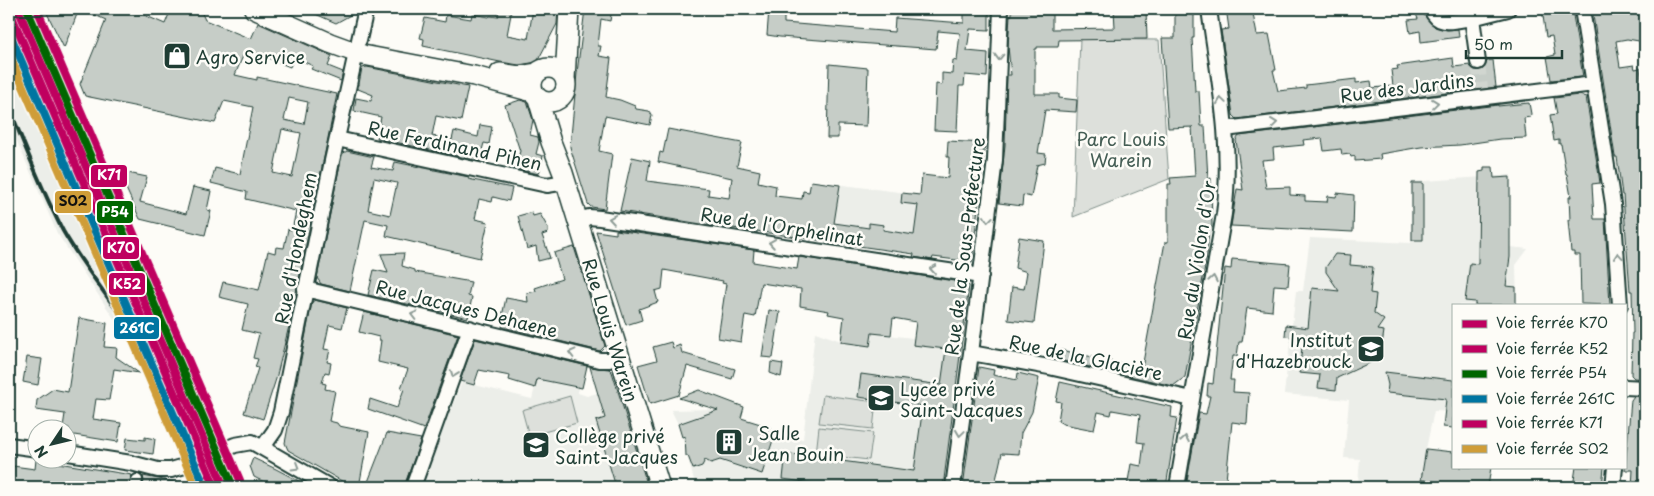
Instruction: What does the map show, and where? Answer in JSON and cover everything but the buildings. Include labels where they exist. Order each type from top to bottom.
[{"type":"main road","points":[[254,9],[330,43],[411,55],[519,76],[538,83],[549,102],[560,99],[566,90],[568,17]]},
{"type":"main road","points":[[279,9],[358,46]]},
{"type":"main road","points":[[538,83],[561,42],[568,17]]},
{"type":"main road","points":[[538,83],[551,68],[558,70],[565,79]]},
{"type":"main road","name":"Rue Louis Warein","points":[[538,83],[549,136],[565,178],[660,487]]},
{"type":"main road","name":"Rue Louis Warein","points":[[560,99],[559,126],[565,178]]},
{"type":"street","name":"Rue d'Hondeghem","points":[[263,447],[273,433],[279,419],[305,289],[366,9]]},
{"type":"street","name":"Rue de la Sous-Préfecture","points":[[953,487],[996,146],[1001,9]]},
{"type":"street","name":"Rue du Violon d'Or","points":[[1177,487],[1226,200],[1228,177],[1225,128],[1208,9]]},
{"type":"street","points":[[1431,9],[1436,18],[1442,22],[1472,18],[1508,9]]},
{"type":"street","points":[[1582,9],[1613,204],[1620,304]]},
{"type":"street","points":[[1472,18],[1478,62]]},
{"type":"street","name":"Rue des Jardins","points":[[1225,128],[1481,93],[1594,84]]},
{"type":"street","name":"Rue Ferdinand Pihen","points":[[337,139],[546,184],[565,178]]},
{"type":"street","name":"Rue de l'Orphelinat","points":[[577,220],[589,217],[600,218],[981,276]]},
{"type":"street","name":"Rue Jacques Dehaene","points":[[305,289],[600,360],[620,357]]},
{"type":"street","points":[[413,487],[470,328]]},
{"type":"street","name":"Rue de la Glacière","points":[[971,354],[1049,367],[1192,399]]},
{"type":"street","points":[[1626,387],[1645,388]]},
{"type":"street","points":[[78,455],[131,463],[158,470],[171,470],[244,443],[252,442],[330,487]]},
{"type":"street","points":[[9,445],[28,448]]},
{"type":"street","points":[[1613,487],[1615,468]]},
{"type":"shaded area","points":[[9,9],[31,9],[167,317],[220,451],[238,487],[197,487],[180,445],[127,338],[57,233],[9,123]]},
{"type":"shaded area","name":"Institut d'Hazebrouck","points":[[1511,175],[1510,247],[1528,249],[1516,265],[1517,304],[1452,304],[1452,412],[1434,411],[1420,487],[1358,484],[1360,459],[1344,458],[1349,400],[1284,394],[1296,291],[1303,291],[1310,238],[1411,243],[1411,182]]},
{"type":"shaded area","points":[[811,181],[923,195],[923,255],[802,238]]},
{"type":"shaded area","name":"Lycée privé Saint-Jacques","points":[[830,308],[880,334],[961,344],[943,487],[696,487],[678,424],[671,410],[716,409],[770,427],[769,434],[803,439],[815,332],[841,341],[844,317],[828,314]]},
{"type":"shaded area","name":"Collège privé Saint-Jacques","points":[[537,379],[579,387],[578,393],[587,396],[617,387],[648,487],[440,487],[423,479],[462,382],[532,399]]},
{"type":"green space","name":"Parc Louis Warein","points":[[1080,39],[1159,40],[1169,179],[1073,217]]},
{"type":"green space","points":[[823,395],[876,402],[873,429],[819,423]]},
{"type":"green space","points":[[570,396],[577,423],[529,436],[522,410]]},
{"type":"green space","points":[[819,427],[873,433],[869,460],[816,454]]},
{"type":"tunnel","points":[[1478,62],[1481,89]]},
{"type":"railway","points":[[9,42],[138,344],[157,384]]},
{"type":"railway","points":[[9,107],[55,216],[77,253],[121,317]]},
{"type":"rail line","name":"K70","points":[[18,9],[224,487]]},
{"type":"rail line","name":"P54","points":[[27,9],[232,484]]},
{"type":"rail line","name":"K71","points":[[37,9],[240,480]]},
{"type":"rail line","name":"K52","points":[[10,12],[215,487]]},
{"type":"rail line","name":"261C","points":[[9,32],[205,487]]},
{"type":"rail line","name":"S02","points":[[9,54],[196,487]]},
{"type":"place","name":"Agro Service","points":[[177,56]]},
{"type":"place","name":"Institut d'Hazebrouck","points":[[1371,349]]},
{"type":"place","name":"Lycée privé Saint-Jacques","points":[[881,398]]},
{"type":"place","name":", Salle Jean Bouin","points":[[729,442]]},
{"type":"place","name":"Collège privé Saint-Jacques","points":[[536,445]]}]
